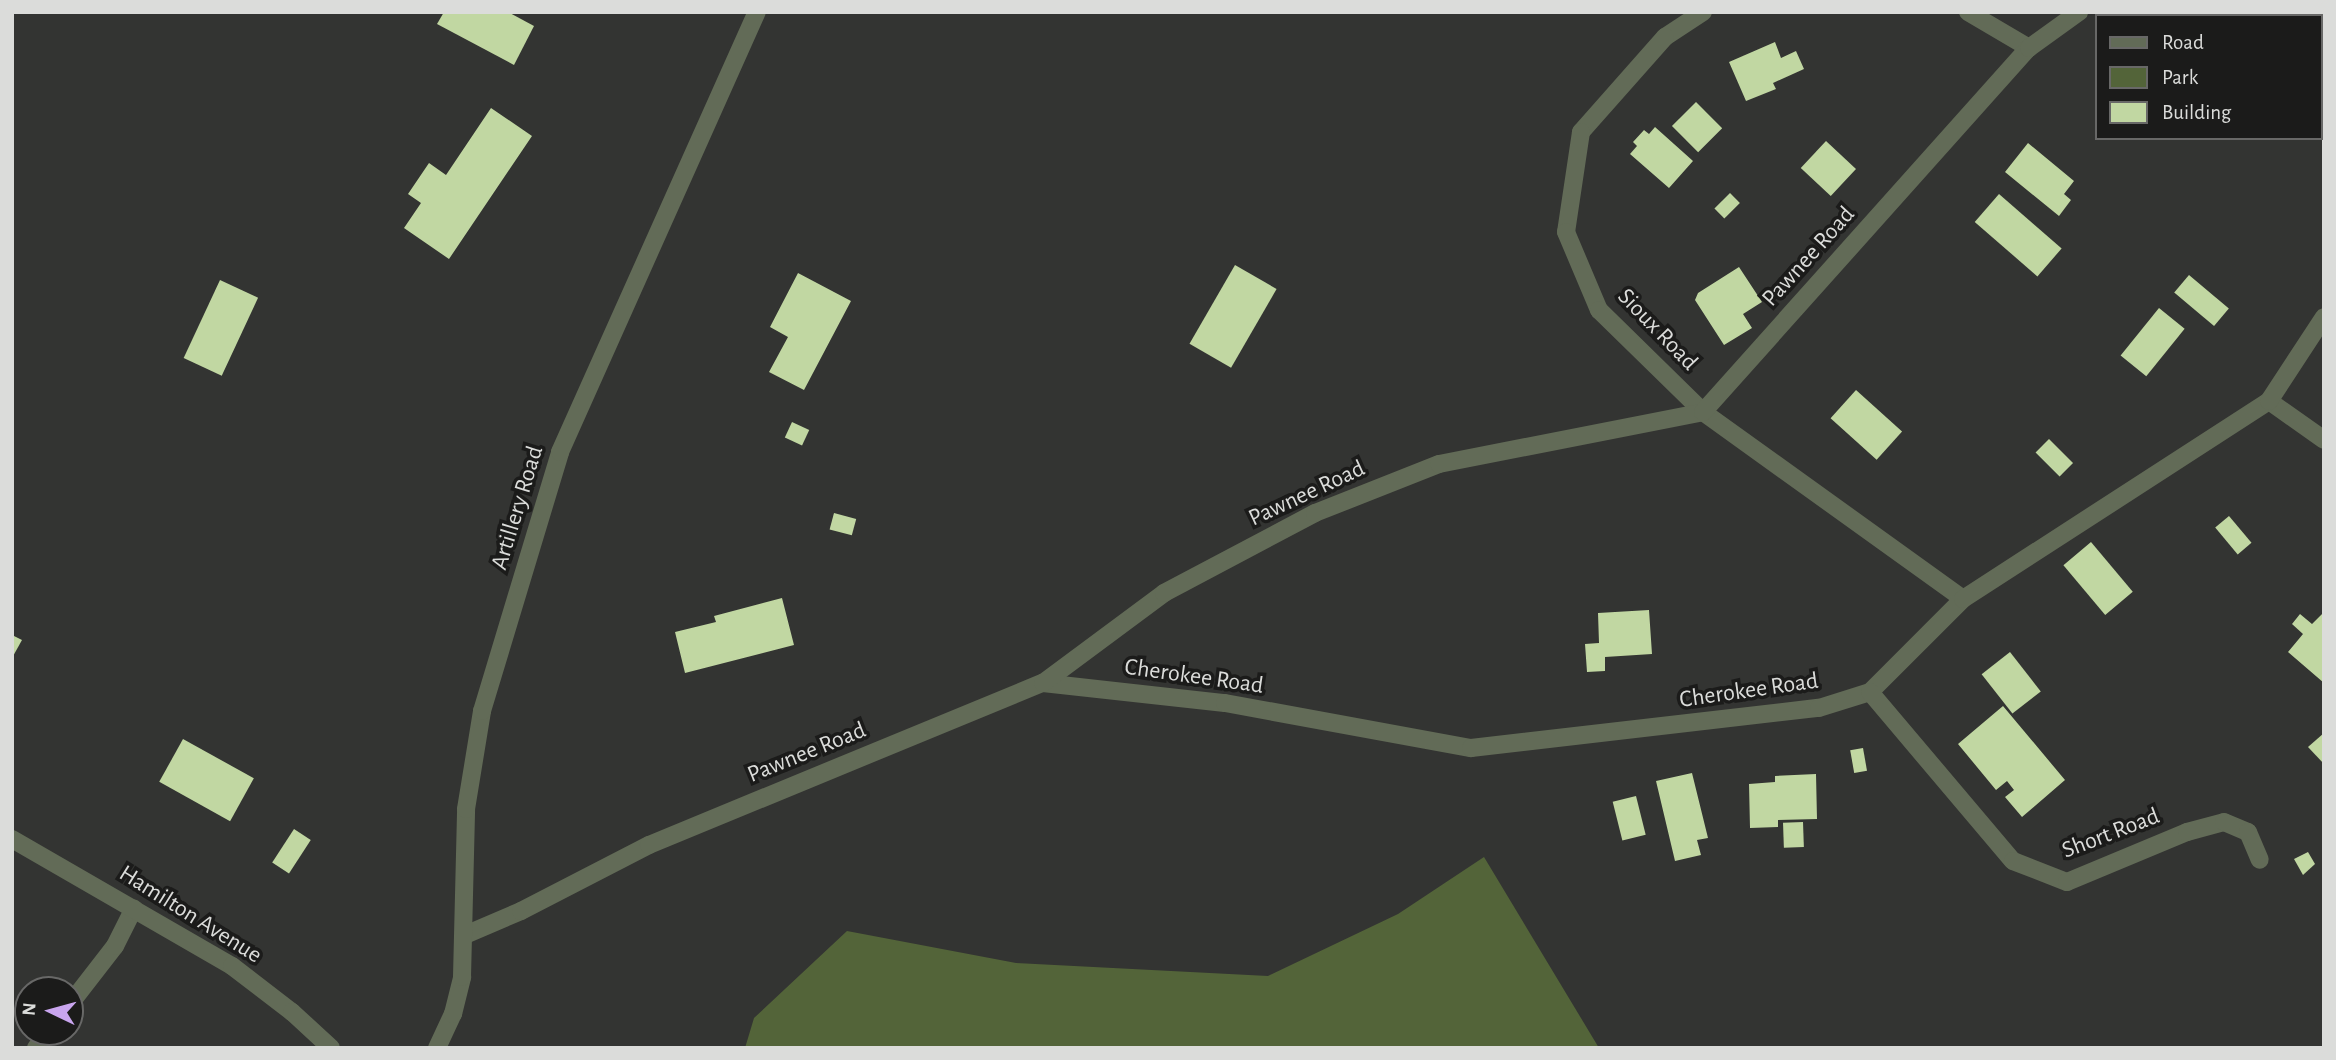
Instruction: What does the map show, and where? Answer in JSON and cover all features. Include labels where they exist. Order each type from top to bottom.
[{"type":"street","name":"Artillery Road","points":[[436,1048],[453,1014],[459,989],[465,935],[466,809],[482,710],[560,452],[757,12]]},
{"type":"street","name":"Sioux Road","points":[[1703,12],[1665,37],[1581,132],[1566,232],[1599,310],[1703,412],[1963,599]]},
{"type":"street","points":[[1968,12],[2029,48]]},
{"type":"street","name":"Pawnee Road","points":[[465,935],[521,911],[649,845],[1043,683],[1164,593],[1327,508],[1439,464],[1703,412],[2029,48],[2079,12]]},
{"type":"street","name":"Cherokee Road","points":[[1043,683],[1225,703],[1471,748],[1819,708],[1870,692],[1963,599],[2269,401],[2324,317]]},
{"type":"street","points":[[2269,401],[2324,440]]},
{"type":"street","name":"Short Road","points":[[1870,692],[2013,861],[2067,881],[2187,832],[2224,822],[2248,832],[2260,860]]},
{"type":"street","name":"Hamilton Avenue","points":[[12,839],[232,966],[292,1012],[331,1048]]},
{"type":"street","points":[[84,986],[115,946],[134,908]]},
{"type":"green space","points":[[1484,857],[1599,1048],[745,1048],[754,1018],[847,931],[1016,963],[1268,976],[1398,914]]},
{"type":"building","points":[[444,12],[508,12],[534,26],[514,65],[437,24]]},
{"type":"building","points":[[2223,12],[2273,12],[2273,14]]},
{"type":"building","points":[[1775,42],[1781,58],[1796,51],[1804,69],[1773,83],[1776,89],[1746,101],[1729,62]]},
{"type":"building","points":[[1696,102],[1722,128],[1698,152],[1672,126]]},
{"type":"building","points":[[491,108],[532,136],[449,259],[404,228],[421,203],[408,194],[429,163],[446,175]]},
{"type":"building","points":[[1655,127],[1693,161],[1669,188],[1630,154],[1637,146],[1633,142],[1644,130],[1649,134]]},
{"type":"building","points":[[1826,141],[1856,169],[1831,196],[1801,168]]},
{"type":"building","points":[[2028,143],[2074,181],[2064,194],[2071,200],[2059,216],[2005,172]]},
{"type":"building","points":[[1730,193],[1740,203],[1724,218],[1714,209]]},
{"type":"building","points":[[1999,194],[2062,248],[2037,276],[1975,222]]},
{"type":"building","points":[[1235,265],[1277,289],[1231,368],[1190,344]]},
{"type":"building","points":[[1739,267],[1762,302],[1743,314],[1752,328],[1724,345],[1695,300],[1698,293]]},
{"type":"building","points":[[798,273],[851,301],[804,390],[769,372],[788,337],[770,327]]},
{"type":"building","points":[[2189,275],[2229,308],[2214,326],[2174,293]]},
{"type":"building","points":[[220,280],[258,298],[222,376],[184,358]]},
{"type":"building","points":[[2159,308],[2185,329],[2146,376],[2121,355]]},
{"type":"building","points":[[1856,390],[1902,431],[1877,460],[1831,418]]},
{"type":"building","points":[[792,422],[809,430],[802,445],[785,437]]},
{"type":"building","points":[[2049,439],[2073,463],[2060,476],[2036,452]]},
{"type":"building","points":[[834,513],[856,519],[852,535],[830,529]]},
{"type":"building","points":[[2229,516],[2251,543],[2238,554],[2215,528]]},
{"type":"building","points":[[2091,542],[2133,592],[2105,615],[2063,565]]},
{"type":"building","points":[[782,598],[794,645],[685,673],[675,632],[716,622],[714,616]]},
{"type":"building","points":[[1649,610],[1652,654],[1605,657],[1605,671],[1587,672],[1585,644],[1599,643],[1598,613]]},
{"type":"building","points":[[2324,612],[2324,683],[2288,652],[2303,634],[2292,624],[2300,614],[2312,624]]},
{"type":"building","points":[[12,635],[22,640],[12,658]]},
{"type":"building","points":[[2010,652],[2041,691],[2012,714],[1982,674]]},
{"type":"building","points":[[2003,706],[2065,780],[2022,817],[2005,797],[2014,790],[2007,781],[1996,790],[1958,744]]},
{"type":"building","points":[[2324,733],[2324,764],[2308,747]]},
{"type":"building","points":[[183,739],[254,778],[230,821],[159,782]]},
{"type":"building","points":[[1863,748],[1867,771],[1854,773],[1850,750]]},
{"type":"building","points":[[1692,773],[1708,838],[1697,840],[1701,855],[1675,861],[1656,781]]},
{"type":"building","points":[[1816,774],[1817,819],[1778,820],[1778,827],[1750,828],[1749,784],[1775,782],[1775,776]]},
{"type":"building","points":[[1636,796],[1646,835],[1622,841],[1613,802]]},
{"type":"building","points":[[1803,822],[1804,847],[1784,848],[1783,823]]},
{"type":"building","points":[[294,829],[311,840],[289,873],[272,863]]},
{"type":"building","points":[[2308,852],[2315,864],[2303,875],[2294,859]]}]
